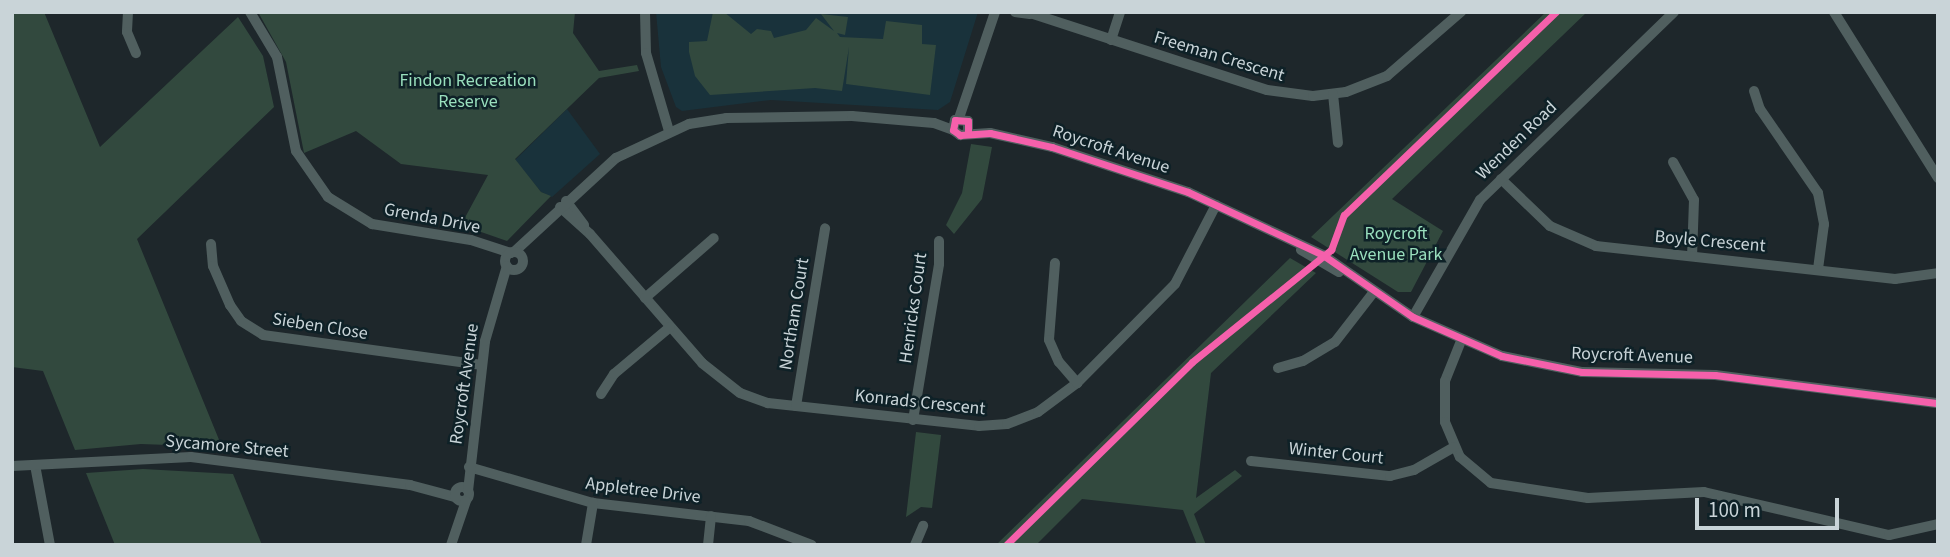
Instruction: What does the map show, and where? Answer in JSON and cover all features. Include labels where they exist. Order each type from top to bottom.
[{"type":"street","points":[[128,12],[127,32],[136,53]]},
{"type":"street","name":"Grenda Drive","points":[[250,12],[277,57],[296,151],[328,197],[372,224],[491,247],[513,260]]},
{"type":"street","points":[[645,12],[646,53],[672,130]]},
{"type":"street","points":[[953,130],[963,119],[995,12]]},
{"type":"street","name":"Freeman Crescent","points":[[1015,12],[1028,13],[1267,90],[1333,94],[1375,83],[1402,67],[1461,12]]},
{"type":"street","points":[[1111,40],[1120,12]]},
{"type":"street","name":"Wenden Road","points":[[1413,317],[1465,220],[1500,179],[1674,12]]},
{"type":"street","points":[[1834,12],[1938,178]]},
{"type":"street","points":[[1754,91],[1760,109],[1818,193],[1824,224],[1818,269]]},
{"type":"street","points":[[1333,94],[1338,144]]},
{"type":"street","name":"Roycroft Avenue","points":[[451,545],[458,520],[460,494],[469,467],[482,365],[494,306],[513,260],[563,204],[616,159],[672,130],[743,118],[852,116],[934,123],[963,119],[990,133],[1098,160],[1216,205],[1295,245],[1323,255],[1346,275],[1413,317],[1461,341],[1514,359],[1582,372],[1715,375],[1938,403]]},
{"type":"street","points":[[963,119],[968,133]]},
{"type":"street","name":"Roycroft Avenue","points":[[934,123],[960,135],[990,133]]},
{"type":"street","points":[[1673,162],[1694,200],[1692,256]]},
{"type":"street","name":"Boyle Crescent","points":[[1500,179],[1542,220],[1568,237],[1611,248],[1906,280],[1938,273]]},
{"type":"street","name":"Konrads Crescent","points":[[563,204],[670,327],[728,386],[753,399],[796,406],[979,426],[1007,424],[1052,404],[1077,383],[1175,284],[1216,205]]},
{"type":"street","name":"Northam Court","points":[[796,406],[825,228]]},
{"type":"street","points":[[645,299],[714,238]]},
{"type":"street","name":"Henricks Court","points":[[913,420],[939,264],[939,242]]},
{"type":"street","name":"Sieben Close","points":[[211,244],[213,266],[234,313],[263,335],[482,365]]},
{"type":"street","points":[[1055,263],[1049,340],[1059,362],[1077,383]]},
{"type":"street","points":[[1278,368],[1303,361],[1335,342],[1373,293]]},
{"type":"street","points":[[601,394],[614,374],[670,327]]},
{"type":"street","points":[[1461,341],[1443,392],[1445,422],[1454,447],[1480,475],[1522,491],[1604,499],[1704,492],[1889,535],[1938,524]]},
{"type":"street","name":"Winter Court","points":[[1251,461],[1390,475],[1414,470],[1454,447]]},
{"type":"street","name":"Sycamore Street","points":[[12,466],[191,457],[460,494]]},
{"type":"street","points":[[35,465],[50,545]]},
{"type":"street","name":"Appletree Drive","points":[[469,467],[593,503],[711,516],[768,526],[812,545]]},
{"type":"street","points":[[586,545],[593,503]]},
{"type":"street","points":[[708,545],[711,516]]},
{"type":"street","points":[[915,545],[923,526]]},
{"type":"shaded area","points":[[656,12],[978,12],[950,102],[938,110],[771,100],[682,111],[676,107],[661,67]]},
{"type":"shaded area","points":[[567,109],[600,154],[552,197],[541,192],[515,160]]},
{"type":"green space","points":[[12,12],[44,12],[100,147],[238,17],[263,56],[274,107],[137,239],[222,447],[141,444],[75,450],[43,371],[12,367]]},
{"type":"green space","name":"Findon Recreation Reserve","points":[[258,12],[575,12],[573,33],[599,71],[637,65],[639,71],[599,78],[515,159],[541,192],[551,196],[507,241],[461,225],[488,175],[401,164],[356,131],[304,153],[286,62]]},
{"type":"green space","points":[[713,12],[724,12],[751,34],[757,29],[771,31],[774,38],[806,30],[816,18],[834,31],[821,14],[848,17],[845,35],[837,33],[840,37],[883,39],[886,21],[922,25],[922,44],[936,45],[930,95],[846,84],[849,47],[842,91],[815,88],[710,95],[695,76],[689,42],[707,41]]},
{"type":"green space","name":"Roycroft Avenue Park","points":[[1546,12],[1587,12],[1392,199],[1443,231],[1411,292],[1398,292],[1311,237]]},
{"type":"green space","points":[[971,144],[992,147],[982,199],[954,234],[946,225],[962,193]]},
{"type":"green space","points":[[1290,258],[1316,273],[1211,373],[1196,498],[1235,470],[1242,476],[1194,514],[1206,545],[1197,545],[1183,510],[1082,499],[1036,545],[996,545]]},
{"type":"green space","points":[[916,432],[941,435],[932,508],[921,507],[906,517]]},
{"type":"green space","points":[[143,469],[233,474],[262,545],[115,545],[86,473]]},
{"type":"cycle path","points":[[1006,545],[1192,362],[1331,250],[1344,215],[1556,12]]},
{"type":"cycle path","points":[[968,133],[968,121],[955,120],[953,130],[960,135],[990,133],[1052,147],[1188,192],[1323,255],[1413,317],[1502,356],[1582,372],[1715,375],[1938,403]]}]
